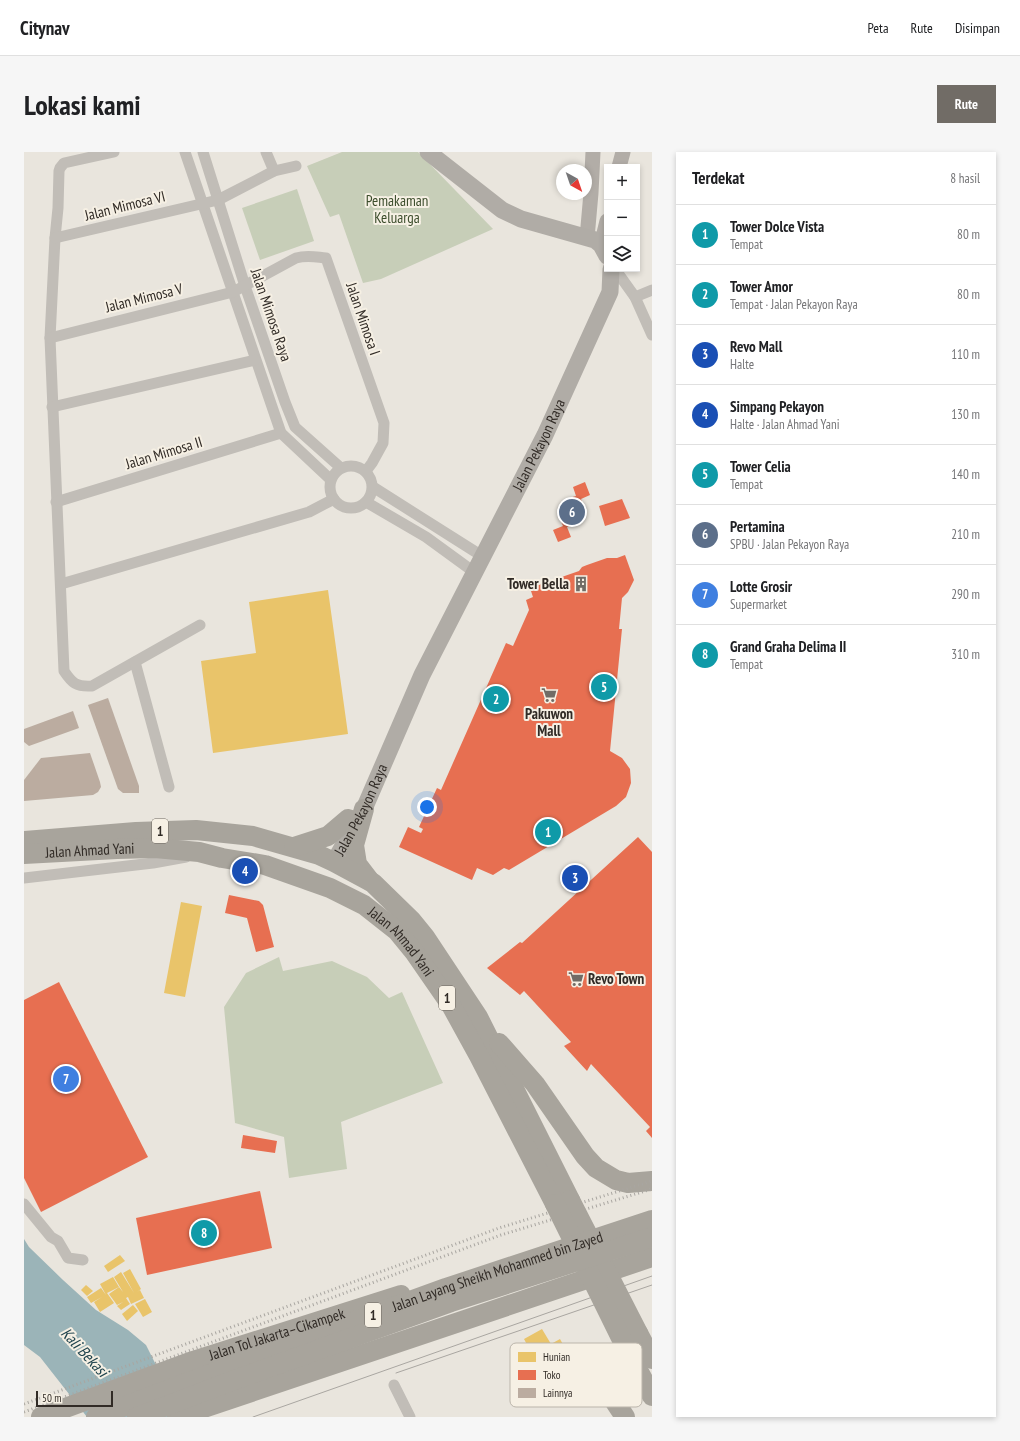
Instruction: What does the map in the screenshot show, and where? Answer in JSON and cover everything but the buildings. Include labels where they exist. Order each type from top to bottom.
[{"type":"highway","points":[[294,847],[328,836],[356,814]]},
{"type":"highway","points":[[356,814],[354,845],[357,864],[372,883]]},
{"type":"highway","name":"Jalan Ahmad Yani","points":[[24,841],[136,832],[196,830],[253,836],[294,847],[334,862],[372,883],[412,921],[425,937],[478,1017],[627,1343]]},
{"type":"highway","name":"Jalan Ahmad Yani","points":[[24,854],[155,848],[199,852],[222,858],[265,865],[330,888],[364,904],[397,931],[415,953],[451,1005],[562,1202]]},
{"type":"highway","points":[[24,859],[112,852],[222,858]]},
{"type":"highway","points":[[265,865],[283,859],[311,865],[325,866],[334,862],[341,874],[387,908],[402,924],[431,976]]},
{"type":"highway","points":[[478,1017],[535,1084],[585,1156],[596,1168],[616,1180],[628,1183],[652,1181]]},
{"type":"highway","name":"Jalan Tol Jakarta–Cikampek","points":[[41,1417],[193,1361],[652,1213]]},
{"type":"highway","name":"Jalan Layang Sheikh Mohammed bin Zayed","points":[[96,1417],[446,1288],[652,1220]]},
{"type":"highway","name":"Jalan Layang Sheikh Mohammed bin Zayed","points":[[137,1417],[229,1382],[451,1302],[652,1237]]},
{"type":"highway","name":"1","points":[[177,1417],[652,1257]]},
{"type":"highway","name":"Jalan Ahmad Yani","points":[[642,1353],[652,1359]]},
{"type":"highway","name":"Jalan Ahmad Yani","points":[[642,1375],[652,1396]]},
{"type":"highway","points":[[618,1407],[625,1417]]},
{"type":"main road","points":[[428,152],[502,210],[521,219],[598,246]]},
{"type":"main road","name":"Jalan Pekayon Raya","points":[[334,862],[417,685],[545,435],[610,292],[611,272]]},
{"type":"street","points":[[114,152],[68,157],[59,171],[50,338],[64,671],[71,682],[82,686],[92,686],[200,626]]},
{"type":"street","points":[[185,152],[281,433],[331,480]]},
{"type":"street","name":"Jalan Mimosa Raya","points":[[203,152],[245,286],[285,402],[295,426],[341,468]]},
{"type":"street","points":[[266,152],[274,171]]},
{"type":"street","points":[[592,152],[591,193],[598,246]]},
{"type":"street","points":[[620,164],[623,152]]},
{"type":"street","name":"Jalan Mimosa VI","points":[[55,238],[218,200],[274,171],[296,166]]},
{"type":"street","points":[[598,246],[604,229]]},
{"type":"street","name":"Jalan Mimosa I","points":[[245,286],[296,258],[309,256],[326,258],[384,423],[383,443],[366,471]]},
{"type":"street","points":[[617,272],[635,297],[652,335]]},
{"type":"street","name":"Jalan Mimosa V","points":[[50,338],[233,292],[245,286]]},
{"type":"street","points":[[635,297],[652,290]]},
{"type":"street","points":[[52,407],[255,360]]},
{"type":"street","points":[[272,407],[285,402]]},
{"type":"street","name":"Jalan Mimosa II","points":[[56,502],[281,433]]},
{"type":"street","points":[[350,466],[358,467],[366,471],[371,478],[373,487],[371,495],[366,502],[358,507],[349,508],[340,505],[334,499],[330,486],[331,480],[335,473],[341,468],[350,466]]},
{"type":"street","points":[[373,487],[482,556]]},
{"type":"street","points":[[61,584],[309,512],[334,499]]},
{"type":"street","points":[[366,502],[426,537],[474,572]]},
{"type":"street","points":[[135,662],[169,787]]},
{"type":"street","points":[[24,878],[153,863],[197,856]]},
{"type":"street","points":[[24,1204],[51,1237],[58,1241],[68,1258],[83,1260]]},
{"type":"street","points":[[394,1385],[410,1417]]},
{"type":"green space","name":"Pemakaman Keluarga","points":[[342,152],[418,152],[493,229],[381,279],[363,283],[339,214],[330,217],[307,166]]},
{"type":"green space","points":[[297,189],[314,241],[260,260],[242,208]]},
{"type":"green space","points":[[279,957],[283,971],[332,961],[367,977],[389,998],[402,992],[443,1083],[341,1122],[347,1169],[289,1178],[284,1137],[235,1123],[224,1007],[246,973]]},
{"type":"water","name":"Kali Bekasi","points":[[24,1239],[29,1247],[96,1310],[128,1330],[146,1345],[158,1369],[194,1417],[87,1417],[40,1357],[24,1345]]},
{"type":"tram line","points":[[253,1417],[652,1276]]},
{"type":"tram line","points":[[396,1373],[652,1285]]},
{"type":"railway","points":[[24,1404],[499,1228],[652,1181]]},
{"type":"railway","points":[[24,1412],[501,1235],[652,1189]]},
{"type":"place","name":"Pertamina","points":[[572,512]]},
{"type":"place","name":"Tower Bella","points":[[581,584]]},
{"type":"place","name":"Tower Celia","points":[[604,687]]},
{"type":"place","name":"Pakuwon Mall","points":[[549,695]]},
{"type":"place","name":"Tower Amor","points":[[496,699]]},
{"type":"place","name":"Tower Dolce Vista","points":[[548,832]]},
{"type":"place","name":"Simpang Pekayon","points":[[245,871]]},
{"type":"place","name":"Revo Mall","points":[[575,878]]},
{"type":"place","name":"Revo Town","points":[[576,979]]},
{"type":"place","name":"Lotte Grosir","points":[[66,1079]]},
{"type":"place","name":"Grand Graha Delima II","points":[[204,1233]]}]
